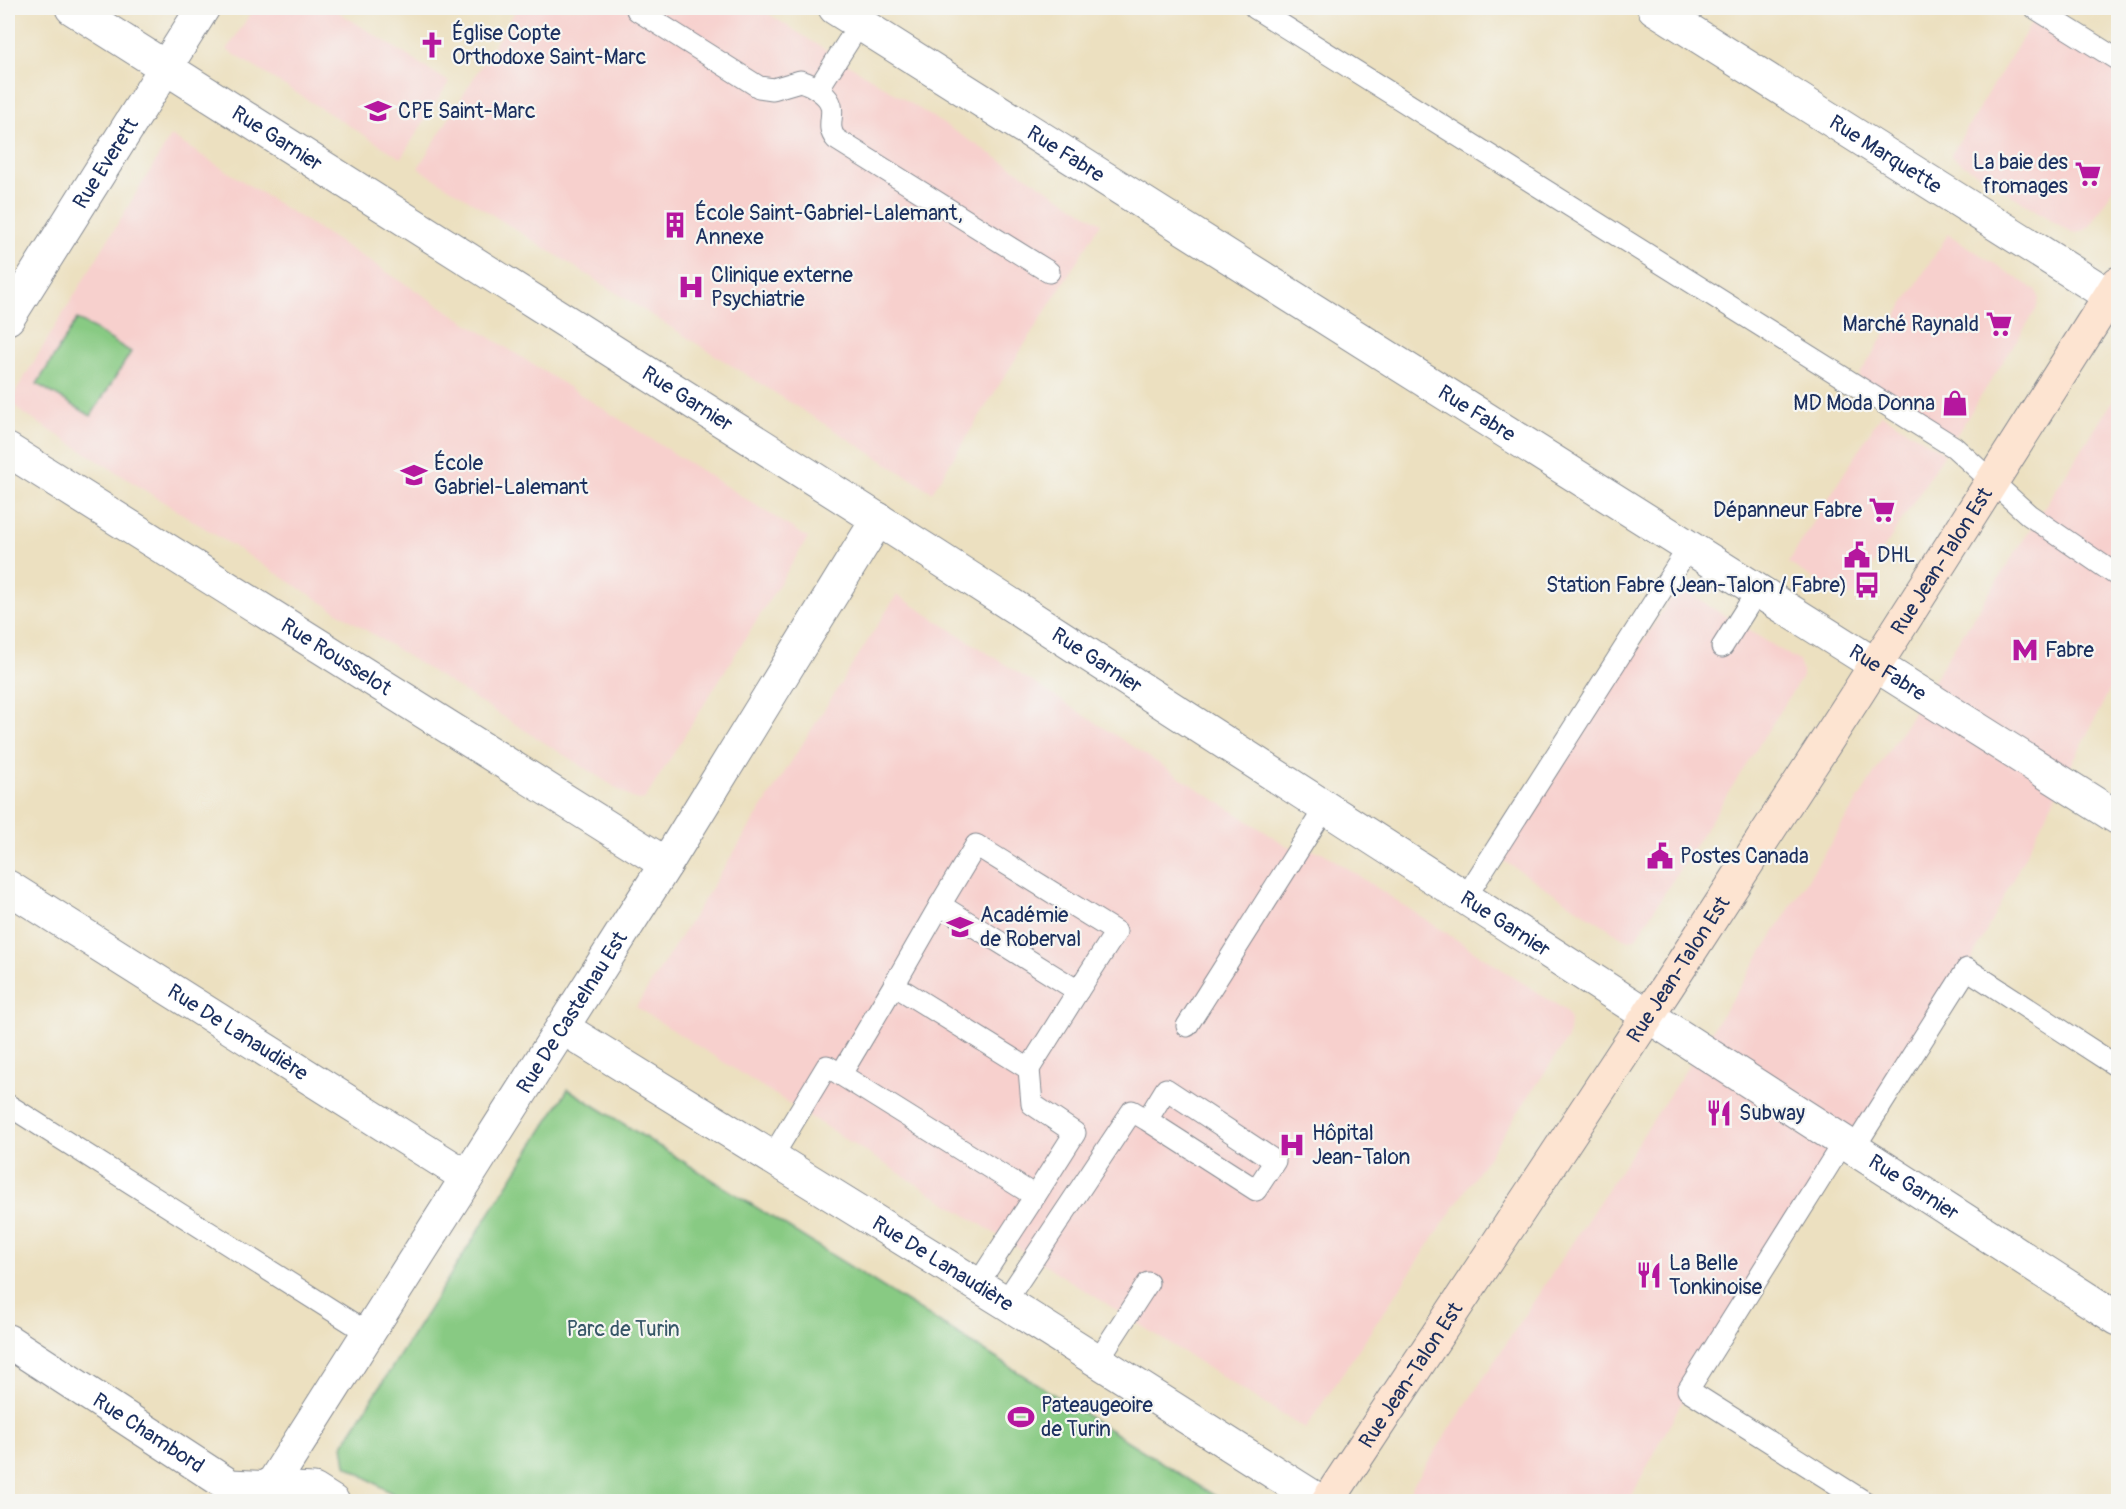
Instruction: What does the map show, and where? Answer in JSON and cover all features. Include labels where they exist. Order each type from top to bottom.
[{"type":"main road","name":"Rue Jean-Talon Est","points":[[1327,1502],[1648,1015],[1876,664],[1991,481],[2116,293]]},
{"type":"street","name":"Rue Garnier","points":[[72,8],[878,519],[2118,1319]]},
{"type":"street","name":"Rue Everett","points":[[8,318],[203,8]]},
{"type":"street","name":"Rue Marquette","points":[[1654,8],[2116,293]]},
{"type":"street","name":"Rue Fabre","points":[[848,15],[2118,819]]},
{"type":"street","name":"Rue Rousselot","points":[[8,450],[666,864]]},
{"type":"street","name":"Rue De Castelnau Est","points":[[266,1494],[666,864],[878,519]]},
{"type":"street","name":"Rue De Lanaudière","points":[[8,887],[467,1177]]},
{"type":"street","name":"Rue De Lanaudière","points":[[563,1028],[1098,1360],[1321,1502]]},
{"type":"street","name":"Rue Chambord","points":[[8,1341],[230,1486],[266,1494],[314,1490],[333,1502]]},
{"type":"lane","points":[[1256,8],[1954,447],[2029,515],[2118,576]]},
{"type":"lane","points":[[2035,8],[2118,60]]},
{"type":"lane","points":[[637,10],[759,87],[773,89],[800,81],[818,89],[829,98],[832,105],[833,116],[830,128],[836,139],[1049,272]]},
{"type":"lane","points":[[818,89],[848,15]]},
{"type":"lane","points":[[1466,898],[1689,547]]},
{"type":"lane","points":[[1722,646],[1758,590]]},
{"type":"lane","points":[[1187,1026],[1325,808]]},
{"type":"lane","points":[[841,1074],[976,845],[1116,932],[1029,1069],[1032,1104],[1075,1133],[977,1285]]},
{"type":"lane","points":[[940,905],[1078,991]]},
{"type":"lane","points":[[1864,1502],[1688,1390],[1967,969],[2118,1066]]},
{"type":"lane","points":[[894,985],[1029,1069]]},
{"type":"lane","points":[[772,1157],[827,1066],[1035,1196]]},
{"type":"lane","points":[[1005,1302],[1132,1111],[1256,1190],[1275,1161],[1166,1089],[1147,1120]]},
{"type":"lane","points":[[8,1106],[368,1333]]},
{"type":"lane","points":[[1098,1360],[1148,1283]]},
{"type":"shaded area","name":"CPE Saint-Marc","points":[[254,8],[332,8],[449,82],[401,158],[227,50]]},
{"type":"shaded area","points":[[517,8],[759,8],[1101,223],[932,492],[418,168]]},
{"type":"shaded area","points":[[2034,19],[2118,73],[2118,181],[2091,225],[2084,231],[2076,233],[2068,231],[1950,156]]},
{"type":"shaded area","name":"École Gabriel-Lalemant","points":[[171,136],[808,538],[645,799],[632,798],[21,412],[13,403],[16,391]]},
{"type":"shaded area","points":[[1948,234],[2037,291],[2039,300],[2036,310],[1955,437],[1858,377]]},
{"type":"shaded area","points":[[2118,393],[2118,674],[1967,969],[1688,1390],[1629,1501],[1402,1502],[1733,998]]},
{"type":"shaded area","points":[[1881,414],[1945,453],[1854,595],[1846,596],[1838,594],[1788,563]]},
{"type":"shaded area","points":[[1678,587],[1799,661],[1802,677],[1636,938],[1628,941],[1501,859]]},
{"type":"shaded area","points":[[896,596],[1287,846],[1322,852],[1566,1011],[1570,1021],[1566,1041],[1305,1429],[636,1007]]},
{"type":"green space","points":[[77,319],[131,352],[91,416],[37,384]]},
{"type":"green space","name":"Parc de Turin","points":[[568,1089],[1223,1501],[404,1501],[346,1465],[343,1445]]},
{"type":"place","name":"Église Copte Orthodoxe Saint-Marc","points":[[432,45]]},
{"type":"place","name":"CPE Saint-Marc","points":[[378,111]]},
{"type":"place","name":"La baie des fromages","points":[[2088,174]]},
{"type":"place","name":"École Saint-Gabriel-Lalemant, Annexe","points":[[675,225]]},
{"type":"place","name":"Clinique externe Psychiatrie","points":[[691,287]]},
{"type":"place","name":"Marché Raynald","points":[[1999,324]]},
{"type":"place","name":"MD Moda Donna","points":[[1955,403]]},
{"type":"place","name":"École Gabriel-Lalemant","points":[[414,475]]},
{"type":"place","name":"Dépanneur Fabre","points":[[1882,510]]},
{"type":"place","name":"DHL","points":[[1857,555]]},
{"type":"place","name":"Station Fabre (Jean-Talon / Fabre)","points":[[1867,585]]},
{"type":"place","name":"Fabre","points":[[2025,650]]},
{"type":"place","name":"Postes Canada","points":[[1660,856]]},
{"type":"place","name":"Académie de Roberval","points":[[960,927]]},
{"type":"place","name":"Subway","points":[[1719,1113]]},
{"type":"place","name":"Hôpital Jean-Talon","points":[[1292,1145]]},
{"type":"place","name":"La Belle Tonkinoise","points":[[1649,1275]]},
{"type":"place","name":"Pateaugeoire de Turin","points":[[1021,1417]]}]
